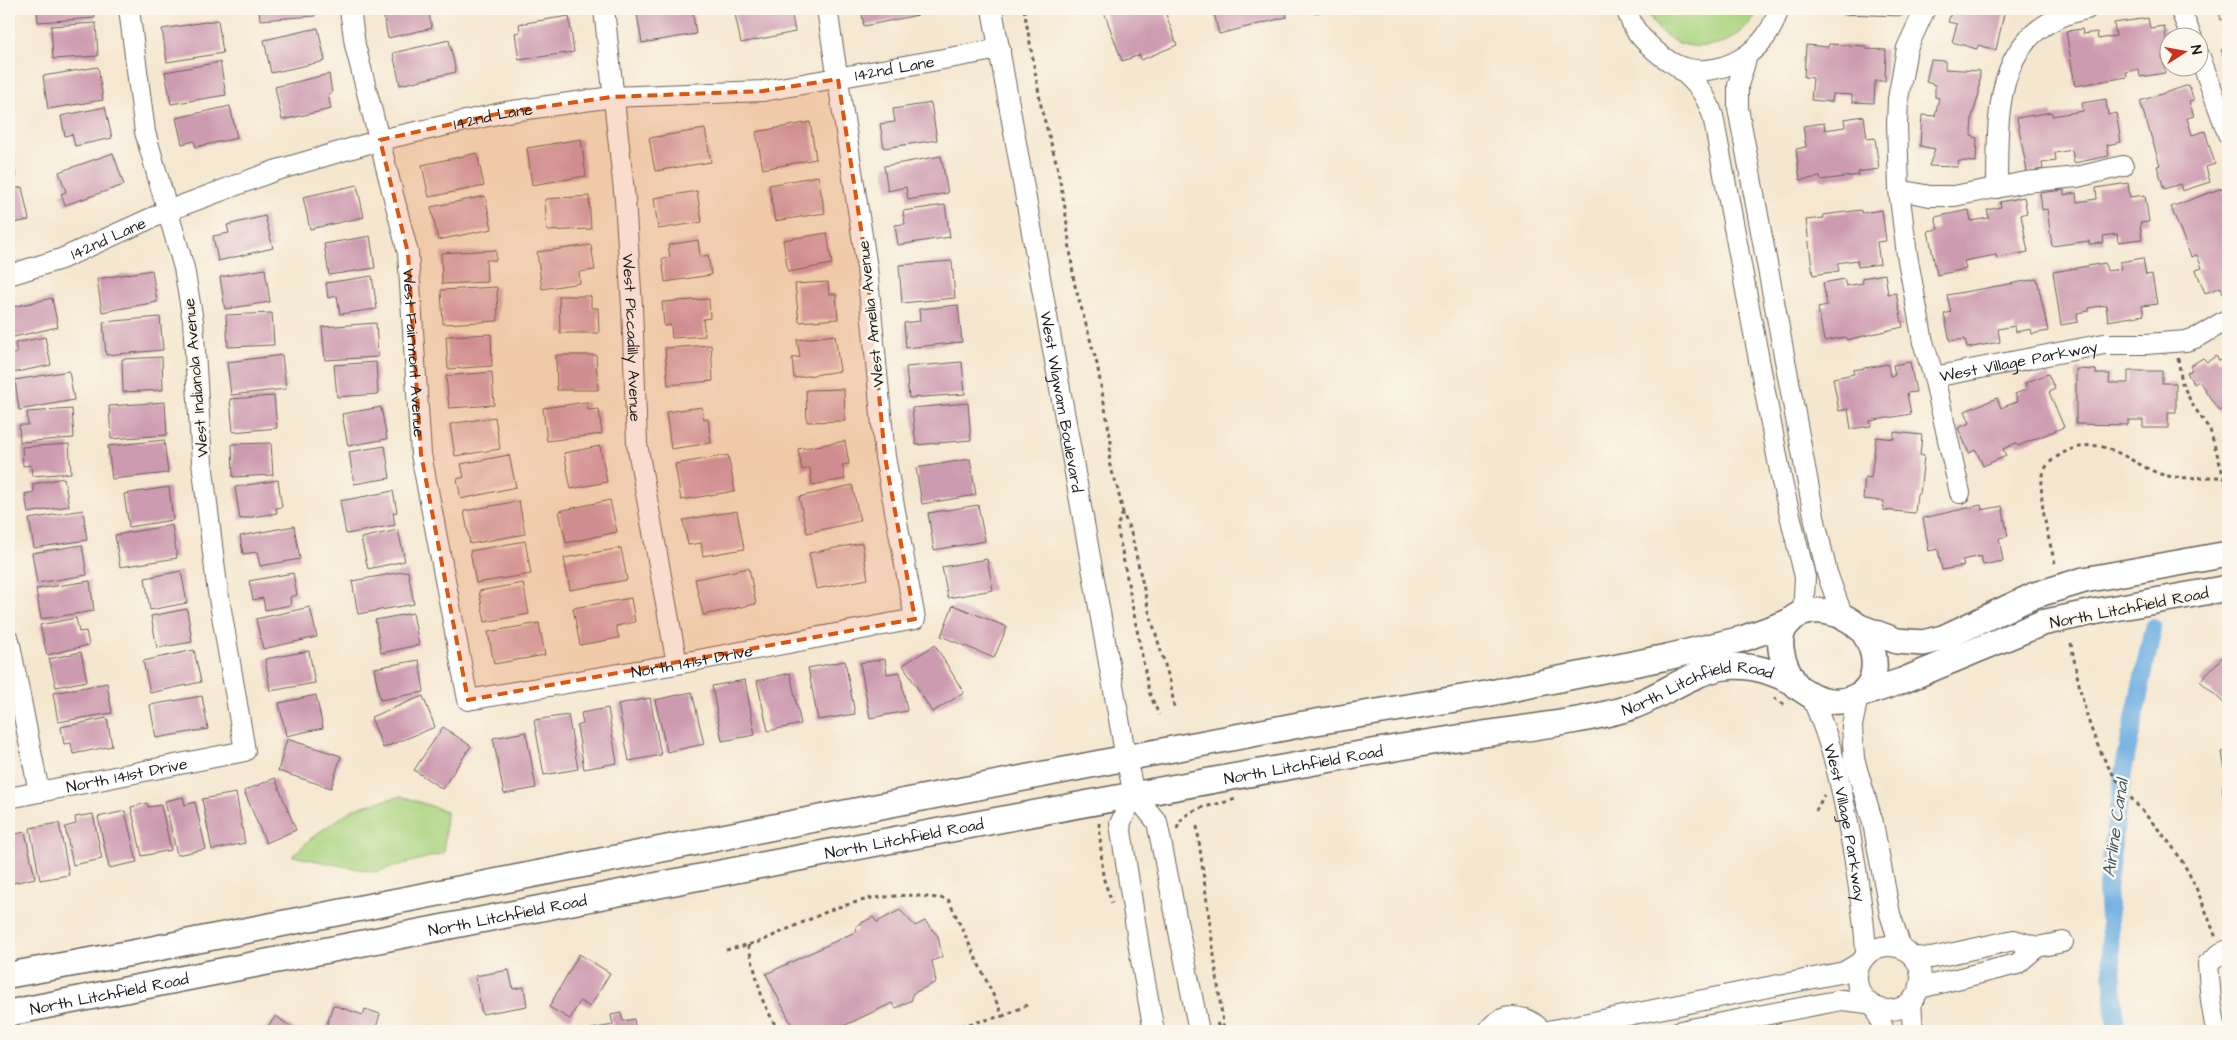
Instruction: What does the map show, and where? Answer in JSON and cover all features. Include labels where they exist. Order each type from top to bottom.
[{"type":"main road","name":"North Litchfield Road","points":[[1850,621],[1897,641],[1923,643],[1943,638],[2035,595],[2084,580],[2228,554]]},
{"type":"main road","name":"North Litchfield Road","points":[[1860,695],[1902,681],[2042,623],[2228,588]]},
{"type":"main road","points":[[9,975],[258,929],[1304,724],[1496,692],[1676,655],[1742,639],[1796,618],[1818,611],[1850,621],[1872,647],[1875,663],[1871,681],[1860,695],[1846,700],[1832,701],[1802,688],[1785,668],[1781,651],[1782,635],[1796,618]]},
{"type":"main road","name":"North Litchfield Road","points":[[9,1013],[1134,794],[1401,747],[1553,725],[1600,716],[1626,709],[1718,668],[1737,666],[1758,668],[1802,688]]},
{"type":"street","name":"West Indianola Avenue","points":[[129,9],[145,132],[184,268],[193,321],[202,462],[216,586],[245,751]]},
{"type":"street","name":"West Fairmont Avenue","points":[[350,9],[355,45],[408,253],[421,454],[468,700]]},
{"type":"street","name":"West Piccadilly Avenue","points":[[604,9],[625,209],[632,306],[637,444],[677,664]]},
{"type":"street","name":"West Amelia Avenue","points":[[827,9],[867,268],[885,457],[915,619]]},
{"type":"street","name":"West Wigwam Boulevard","points":[[992,9],[1126,758],[1134,794],[1157,822],[1199,1031]]},
{"type":"street","points":[[1627,9],[1637,33],[1657,53],[1676,65],[1698,84],[1708,100],[1713,116],[1782,482],[1806,577],[1796,618]]},
{"type":"street","points":[[1676,65],[1697,70],[1726,66],[1747,56],[1768,36],[1778,9]]},
{"type":"street","name":"West Village Parkway","points":[[1926,9],[1907,48],[1898,99],[1897,124],[1899,190],[1907,255],[1923,342],[1934,377],[2104,344],[2176,343],[2198,337],[2228,319]]},
{"type":"street","points":[[1997,188],[1999,105],[2006,73],[2013,59],[2040,28],[2062,16],[2086,9]]},
{"type":"street","points":[[2180,9],[2188,28]]},
{"type":"street","name":"142nd Lane","points":[[9,275],[61,259],[167,211],[274,171],[380,140],[506,112],[612,97],[763,90],[838,79],[1000,49]]},
{"type":"street","points":[[1747,56],[1738,85],[1738,108],[1755,202],[1814,521],[1827,573],[1850,621]]},
{"type":"street","points":[[2208,78],[2228,134]]},
{"type":"street","points":[[1899,190],[1930,196],[1954,196],[2026,182],[2077,178],[2123,166]]},
{"type":"street","points":[[1730,207],[1755,202]]},
{"type":"street","points":[[1934,377],[1960,493]]},
{"type":"street","name":"North 141st Drive","points":[[468,700],[677,664],[915,619]]},
{"type":"street","points":[[9,640],[38,792]]},
{"type":"street","name":"West Village Parkway","points":[[1802,688],[1824,725],[1841,784],[1865,925],[1863,959]]},
{"type":"street","name":"West Village Parkway","points":[[1860,695],[1852,726],[1854,759],[1873,823],[1890,914],[1907,953]]},
{"type":"street","name":"North 141st Drive","points":[[9,798],[245,751]]},
{"type":"street","points":[[1134,794],[1120,824],[1154,1031]]},
{"type":"street","points":[[1548,1031],[1844,972],[1875,949],[1885,946],[1931,958],[1970,948],[2014,940],[2037,947],[2063,942]]},
{"type":"street","points":[[1680,1031],[1842,1000],[1887,1011],[1898,1010],[1916,995],[2017,964],[2037,947]]},
{"type":"street","points":[[1907,953],[1919,966],[1921,977],[1916,995],[1913,1031]]},
{"type":"street","points":[[2216,1031],[2210,1001],[2219,956]]},
{"type":"street","points":[[1863,959],[1856,973],[1857,984],[1860,994],[1872,1006],[1884,1031]]},
{"type":"street","points":[[1488,1031],[1502,1019],[1517,1017],[1532,1021],[1542,1031]]},
{"type":"path","points":[[1024,9],[1042,111],[1057,165],[1065,208],[1074,282],[1097,364],[1111,441],[1109,463],[1117,486],[1123,513],[1131,533],[1149,610],[1171,685],[1174,708]]},
{"type":"path","points":[[2176,343],[2182,383],[2192,404],[2210,430],[2226,478],[2228,491]]},
{"type":"path","points":[[2055,563],[2042,505],[2045,470],[2055,458],[2071,449],[2085,446],[2104,447],[2148,470],[2166,476],[2196,479],[2226,478]]},
{"type":"path","points":[[1123,513],[1118,526],[1149,692],[1159,715]]},
{"type":"path","points":[[2071,643],[2086,719],[2094,740],[2115,776],[2176,852],[2203,904],[2219,956]]},
{"type":"path","points":[[1768,694],[1790,709]]},
{"type":"path","points":[[1816,811],[1826,792]]},
{"type":"path","points":[[1176,834],[1178,825],[1193,811],[1229,802],[1244,796]]},
{"type":"path","points":[[1197,826],[1223,1031]]},
{"type":"path","points":[[726,950],[748,945],[835,908],[872,898],[908,895],[948,899],[1003,1016]]},
{"type":"path","points":[[748,945],[763,1000],[778,1031]]},
{"type":"path","points":[[938,1031],[1003,1016],[1027,1004]]},
{"type":"path","points":[[1212,1014],[1223,1031]]},
{"type":"highlighted area","points":[[838,79],[867,268],[885,457],[915,619],[468,700],[421,454],[408,253],[380,140],[506,112],[612,97],[763,91]]},
{"type":"green space","points":[[1646,9],[1758,9],[1752,21],[1730,39],[1717,44],[1689,46],[1676,42],[1664,34]]},
{"type":"green space","points":[[401,796],[446,811],[444,853],[374,872],[292,856],[315,835],[355,808]]},
{"type":"building","points":[[37,9],[94,9],[95,18],[38,22]]},
{"type":"building","points":[[259,9],[315,9],[315,16],[260,20]]},
{"type":"building","points":[[382,9],[428,9],[432,28],[388,38]]},
{"type":"building","points":[[636,9],[692,9],[696,34],[642,43]]},
{"type":"building","points":[[734,9],[791,9],[795,32],[741,43]]},
{"type":"building","points":[[861,9],[916,9],[918,15],[864,26]]},
{"type":"building","points":[[1103,9],[1164,9],[1177,45],[1141,60],[1140,55],[1122,61]]},
{"type":"building","points":[[1213,9],[1285,9],[1287,17],[1219,34]]},
{"type":"building","points":[[1314,9],[1329,9],[1330,10],[1314,13]]},
{"type":"building","points":[[1843,9],[1902,9],[1902,16],[1843,14]]},
{"type":"building","points":[[1952,9],[2005,9],[1996,50],[1978,45],[1977,49],[1952,42],[1957,24],[1948,22]]},
{"type":"building","points":[[2218,9],[2228,9],[2228,18],[2221,20]]},
{"type":"building","points":[[569,16],[574,52],[519,60],[515,33],[520,32],[519,24]]},
{"type":"building","points":[[2148,18],[2150,28],[2164,26],[2164,28],[2160,28],[2160,74],[2140,77],[2139,69],[2126,72],[2127,77],[2075,86],[2066,31],[2082,29],[2083,34],[2097,32],[2098,39],[2116,36],[2114,23]]},
{"type":"building","points":[[218,20],[223,53],[167,62],[162,29]]},
{"type":"building","points":[[96,23],[98,56],[53,59],[51,26]]},
{"type":"building","points":[[318,28],[325,61],[271,73],[264,40]]},
{"type":"building","points":[[449,40],[456,72],[400,85],[393,53]]},
{"type":"building","points":[[1829,44],[1866,46],[1866,49],[1886,50],[1885,81],[1875,81],[1874,103],[1852,102],[1852,95],[1833,94],[1832,102],[1811,100],[1813,78],[1804,77],[1806,45],[1828,47]]},
{"type":"building","points":[[2228,47],[2228,67],[2221,50]]},
{"type":"building","points":[[1931,60],[1945,61],[1945,69],[1980,71],[1979,94],[1972,117],[1971,136],[1977,138],[1976,162],[1959,161],[1957,167],[1929,166],[1935,149],[1920,146],[1922,115],[1935,116],[1939,98],[1935,97],[1935,85],[1926,82]]},
{"type":"building","points":[[220,62],[226,95],[171,104],[165,72]]},
{"type":"building","points":[[98,67],[103,100],[48,109],[43,76]]},
{"type":"building","points":[[329,74],[332,93],[328,94],[331,109],[282,120],[275,87]]},
{"type":"building","points":[[2189,85],[2194,101],[2189,102],[2194,116],[2187,118],[2192,135],[2205,131],[2215,164],[2206,167],[2210,182],[2182,191],[2180,184],[2164,189],[2157,166],[2160,165],[2140,101]]},
{"type":"building","points":[[2106,99],[2108,115],[2116,113],[2121,142],[2107,145],[2109,156],[2074,163],[2072,150],[2055,153],[2056,161],[2042,163],[2043,169],[2027,172],[2017,118],[2052,112],[2052,116],[2083,111],[2082,103]]},
{"type":"building","points":[[931,103],[937,140],[884,148],[880,124],[895,122],[893,109]]},
{"type":"building","points":[[230,106],[237,138],[196,147],[194,141],[182,144],[176,118]]},
{"type":"building","points":[[105,107],[112,138],[75,146],[72,134],[65,136],[61,116]]},
{"type":"building","points":[[1864,116],[1867,139],[1875,138],[1879,169],[1858,172],[1859,175],[1821,180],[1820,177],[1800,180],[1796,149],[1806,147],[1803,126],[1824,123],[1825,130],[1845,127],[1844,119]]},
{"type":"building","points":[[810,122],[816,159],[763,169],[756,132]]},
{"type":"building","points":[[705,129],[711,162],[655,171],[649,138]]},
{"type":"building","points":[[581,139],[586,176],[532,185],[527,148]]},
{"type":"building","points":[[9,146],[16,178],[9,179]]},
{"type":"building","points":[[113,153],[124,185],[65,205],[61,194],[66,192],[59,172]]},
{"type":"building","points":[[477,153],[484,186],[429,197],[422,165]]},
{"type":"building","points":[[941,156],[948,193],[908,200],[906,187],[888,191],[884,166]]},
{"type":"building","points":[[818,176],[825,213],[775,221],[769,185]]},
{"type":"building","points":[[2128,183],[2130,197],[2145,195],[2149,222],[2140,223],[2142,239],[2118,242],[2117,234],[2103,236],[2104,243],[2089,244],[2089,241],[2052,246],[2047,209],[2042,210],[2040,193],[2064,190],[2064,195],[2076,193],[2077,202],[2097,199],[2096,188]]},
{"type":"building","points":[[357,185],[364,217],[310,229],[303,197]]},
{"type":"building","points":[[22,187],[29,220],[9,224],[9,190]]},
{"type":"building","points":[[2222,188],[2228,202],[2223,204],[2228,218],[2222,220],[2228,235],[2228,291],[2223,293],[2221,287],[2205,293],[2196,270],[2202,268],[2197,255],[2191,257],[2171,207]]},
{"type":"building","points":[[697,191],[702,222],[658,229],[654,198]]},
{"type":"building","points":[[485,196],[492,229],[438,240],[431,207]]},
{"type":"building","points":[[589,196],[591,229],[547,231],[545,199]]},
{"type":"building","points":[[2024,197],[2027,213],[2021,215],[2028,252],[1997,258],[1996,255],[1964,261],[1966,269],[1937,275],[1928,231],[1938,229],[1935,217],[1969,210],[1971,221],[1989,218],[1987,210],[2001,207],[2000,202]]},
{"type":"building","points":[[945,205],[950,237],[898,245],[895,225],[905,224],[903,211]]},
{"type":"building","points":[[1861,210],[1862,213],[1882,210],[1886,241],[1877,242],[1880,264],[1858,267],[1857,260],[1837,263],[1839,271],[1813,275],[1806,220],[1824,218],[1823,215]]},
{"type":"building","points":[[265,216],[273,248],[218,261],[213,236],[229,233],[227,225]]},
{"type":"building","points":[[827,233],[832,264],[788,272],[783,240]]},
{"type":"building","points":[[370,236],[375,268],[329,275],[324,244]]},
{"type":"building","points":[[698,240],[700,257],[708,255],[711,275],[665,282],[662,259],[670,257],[668,245]]},
{"type":"building","points":[[591,245],[595,270],[579,272],[580,283],[542,289],[537,252]]},
{"type":"building","points":[[496,250],[496,260],[486,260],[487,282],[442,284],[441,253]]},
{"type":"building","points":[[2143,258],[2146,275],[2152,274],[2157,304],[2142,306],[2144,315],[2108,321],[2106,305],[2089,308],[2089,311],[2077,313],[2078,322],[2061,325],[2053,272],[2105,263],[2107,271],[2121,269],[2120,262]]},
{"type":"building","points":[[952,261],[955,298],[902,303],[899,265]]},
{"type":"building","points":[[265,269],[270,302],[225,309],[220,277]]},
{"type":"building","points":[[152,270],[157,302],[102,312],[97,279]]},
{"type":"building","points":[[1885,274],[1888,294],[1896,293],[1903,327],[1846,340],[1845,337],[1824,341],[1818,308],[1827,306],[1823,283],[1844,279],[1846,286],[1863,283],[1862,278]]},
{"type":"building","points":[[372,276],[377,309],[340,314],[337,296],[328,298],[326,283]]},
{"type":"building","points":[[2037,279],[2048,331],[2032,334],[2031,329],[2016,332],[2015,326],[1998,329],[2000,342],[1967,348],[1965,339],[1950,341],[1944,314],[1951,312],[1947,295]]},
{"type":"building","points":[[828,282],[829,294],[836,294],[838,319],[799,322],[795,284]]},
{"type":"building","points":[[497,287],[498,321],[443,324],[441,290]]},
{"type":"building","points":[[559,296],[591,296],[591,308],[598,308],[599,333],[560,333]]},
{"type":"building","points":[[52,298],[58,327],[9,338],[9,320],[11,320],[9,308]]},
{"type":"building","points":[[709,299],[710,318],[703,319],[705,336],[672,338],[671,325],[664,326],[662,302]]},
{"type":"building","points":[[958,305],[962,342],[906,348],[904,323],[920,321],[919,309]]},
{"type":"building","points":[[272,313],[274,345],[228,347],[226,315]]},
{"type":"building","points":[[160,317],[163,350],[106,355],[103,322]]},
{"type":"building","points":[[376,323],[378,357],[325,360],[322,327]]},
{"type":"building","points":[[491,334],[492,366],[448,369],[446,336]]},
{"type":"building","points":[[835,335],[840,371],[794,378],[792,358],[800,357],[797,340]]},
{"type":"building","points":[[45,337],[51,365],[12,373],[9,355],[17,353],[15,343]]},
{"type":"building","points":[[711,345],[713,381],[668,385],[665,348]]},
{"type":"building","points":[[282,355],[286,389],[231,395],[227,362]]},
{"type":"building","points":[[556,355],[596,355],[598,390],[557,390]]},
{"type":"building","points":[[2216,356],[2219,361],[2221,359],[2225,366],[2228,364],[2228,404],[2219,411],[2199,381],[2194,384],[2187,373],[2192,370],[2190,366],[2203,358],[2207,362]]},
{"type":"building","points":[[162,357],[163,390],[123,392],[122,359]]},
{"type":"building","points":[[376,362],[378,394],[337,397],[334,365]]},
{"type":"building","points":[[962,362],[965,394],[909,398],[906,367]]},
{"type":"building","points":[[1910,362],[1916,392],[1907,393],[1911,414],[1870,421],[1871,426],[1851,429],[1848,409],[1839,411],[1833,378],[1854,374],[1853,370],[1888,364],[1890,376],[1895,375],[1893,365]]},
{"type":"building","points":[[2076,369],[2096,370],[2096,374],[2110,374],[2109,383],[2128,383],[2128,371],[2162,371],[2162,383],[2176,383],[2176,412],[2168,412],[2168,428],[2143,428],[2143,420],[2128,420],[2128,425],[2076,424]]},
{"type":"building","points":[[69,371],[74,400],[19,410],[15,380]]},
{"type":"building","points":[[492,372],[494,405],[449,408],[446,376]]},
{"type":"building","points":[[2048,374],[2055,389],[2049,392],[2064,427],[2018,446],[2016,443],[2003,449],[2006,456],[1983,466],[1976,450],[1969,453],[1958,428],[1970,423],[1965,411],[1997,398],[2001,408],[2018,401],[2015,394],[2027,389],[2025,383]]},
{"type":"building","points":[[844,389],[845,421],[807,422],[806,390]]},
{"type":"building","points":[[274,396],[277,428],[233,432],[230,399]]},
{"type":"building","points":[[165,402],[167,435],[111,439],[109,406]]},
{"type":"building","points":[[587,402],[588,410],[599,409],[602,434],[547,441],[543,408]]},
{"type":"building","points":[[968,403],[971,440],[916,445],[912,408]]},
{"type":"building","points":[[381,407],[387,439],[348,446],[342,414]]},
{"type":"building","points":[[702,407],[704,419],[708,419],[711,443],[671,449],[666,412]]},
{"type":"building","points":[[72,409],[74,438],[20,442],[19,425],[28,425],[27,412]]},
{"type":"building","points":[[495,417],[500,449],[455,456],[450,424]]},
{"type":"building","points":[[1894,432],[1922,435],[1920,455],[1924,456],[1920,494],[1917,494],[1915,513],[1883,510],[1884,501],[1863,499],[1865,477],[1871,478],[1876,437],[1894,439]]},
{"type":"building","points":[[164,440],[168,473],[112,479],[108,446]]},
{"type":"building","points":[[845,441],[849,464],[842,465],[845,479],[812,485],[810,468],[802,470],[798,449]]},
{"type":"building","points":[[271,443],[273,475],[233,477],[232,444]]},
{"type":"building","points":[[69,444],[71,473],[32,476],[31,465],[23,466],[22,447]]},
{"type":"building","points":[[385,446],[390,478],[354,484],[349,452]]},
{"type":"building","points":[[600,446],[607,482],[571,489],[564,453]]},
{"type":"building","points":[[509,455],[516,487],[461,499],[457,479],[464,477],[461,464]]},
{"type":"building","points":[[728,455],[735,491],[681,500],[675,464]]},
{"type":"building","points":[[970,459],[976,495],[922,504],[916,468]]},
{"type":"building","points":[[64,478],[69,506],[28,513],[25,494],[34,492],[33,484]]},
{"type":"building","points":[[278,480],[282,507],[276,508],[277,513],[240,519],[235,487]]},
{"type":"building","points":[[852,485],[860,521],[807,533],[799,497]]},
{"type":"building","points":[[169,487],[173,520],[129,527],[124,494]]},
{"type":"building","points":[[393,491],[397,512],[393,513],[395,525],[346,534],[340,501]]},
{"type":"building","points":[[610,500],[617,532],[566,543],[559,511]]},
{"type":"building","points":[[519,501],[525,534],[470,544],[464,511]]},
{"type":"building","points":[[978,505],[985,541],[934,550],[928,513]]},
{"type":"building","points":[[1981,505],[1982,510],[2002,506],[2008,536],[1999,538],[2003,561],[1983,565],[1981,556],[1962,560],[1964,566],[1942,570],[1938,549],[1929,551],[1923,518]]},
{"type":"building","points":[[83,510],[87,540],[34,548],[29,519]]},
{"type":"building","points":[[737,511],[744,549],[703,556],[701,543],[688,545],[683,520]]},
{"type":"building","points":[[172,525],[177,558],[120,567],[115,535]]},
{"type":"building","points":[[294,526],[300,559],[260,566],[257,552],[243,554],[240,536]]},
{"type":"building","points":[[398,530],[405,561],[368,569],[361,538]]},
{"type":"building","points":[[525,541],[531,574],[476,583],[470,551]]},
{"type":"building","points":[[862,543],[868,579],[816,589],[809,553]]},
{"type":"building","points":[[82,545],[87,575],[37,583],[32,553]]},
{"type":"building","points":[[621,548],[627,580],[570,590],[564,558]]},
{"type":"building","points":[[987,559],[993,590],[948,598],[942,567]]},
{"type":"building","points":[[749,568],[756,604],[703,615],[695,579]]},
{"type":"building","points":[[181,571],[187,603],[150,610],[145,578]]},
{"type":"building","points":[[408,571],[414,604],[358,614],[352,581]]},
{"type":"building","points":[[293,573],[297,595],[290,597],[291,605],[265,610],[263,598],[253,600],[249,581]]},
{"type":"building","points":[[90,581],[94,611],[41,619],[36,589]]},
{"type":"building","points":[[523,583],[529,614],[485,622],[479,591]]},
{"type":"building","points":[[631,598],[635,622],[616,626],[619,638],[580,645],[573,608]]},
{"type":"building","points":[[953,605],[1007,627],[994,658],[941,636]]},
{"type":"building","points":[[310,607],[317,637],[263,649],[256,619]]},
{"type":"building","points":[[187,609],[192,642],[157,648],[151,616]]},
{"type":"building","points":[[413,613],[419,645],[381,653],[375,620]]},
{"type":"building","points":[[76,618],[79,632],[86,631],[89,645],[47,655],[40,625]]},
{"type":"building","points":[[539,623],[545,655],[494,664],[488,632]]},
{"type":"building","points":[[935,645],[964,693],[932,712],[903,665]]},
{"type":"building","points":[[194,650],[201,682],[150,693],[143,661]]},
{"type":"building","points":[[309,651],[315,683],[270,691],[265,659]]},
{"type":"building","points":[[2228,651],[2228,707],[2200,681]]},
{"type":"building","points":[[81,652],[87,681],[56,687],[49,659]]},
{"type":"building","points":[[885,659],[887,674],[900,672],[907,711],[870,718],[860,663]]},
{"type":"building","points":[[419,660],[424,692],[380,700],[374,668]]},
{"type":"building","points":[[845,661],[855,714],[818,720],[808,668]]},
{"type":"building","points":[[790,673],[801,724],[768,731],[757,681]]},
{"type":"building","points":[[745,680],[755,735],[722,741],[712,686]]},
{"type":"building","points":[[107,683],[112,713],[58,722],[53,693]]},
{"type":"building","points":[[692,692],[704,744],[667,752],[655,700]]},
{"type":"building","points":[[316,695],[323,728],[286,736],[279,703]]},
{"type":"building","points":[[202,696],[208,729],[156,738],[150,705]]},
{"type":"building","points":[[423,696],[435,727],[383,748],[371,717]]},
{"type":"building","points":[[650,698],[661,755],[629,761],[618,704]]},
{"type":"building","points":[[608,708],[617,763],[584,769],[577,726],[583,724],[581,713]]},
{"type":"building","points":[[568,715],[578,769],[544,775],[534,720]]},
{"type":"building","points":[[107,718],[112,746],[73,754],[71,743],[64,744],[61,727]]},
{"type":"building","points":[[443,727],[471,746],[442,789],[414,770]]},
{"type":"building","points":[[526,732],[536,788],[504,794],[493,738]]},
{"type":"building","points":[[287,739],[341,756],[331,788],[278,771]]},
{"type":"building","points":[[2228,751],[2228,782],[2227,782],[2222,752]]},
{"type":"building","points":[[275,778],[296,830],[266,843],[244,791]]},
{"type":"building","points":[[2228,787],[2228,814],[2227,814],[2222,788]]},
{"type":"building","points":[[236,793],[245,843],[212,850],[202,799]]},
{"type":"building","points":[[183,797],[185,805],[195,802],[206,849],[177,855],[165,801]]},
{"type":"building","points":[[147,803],[148,807],[161,805],[171,850],[142,856],[131,807]]},
{"type":"building","points":[[125,811],[137,862],[109,868],[98,817]]},
{"type":"building","points":[[93,814],[102,859],[73,865],[65,827],[76,824],[75,817]]},
{"type":"building","points":[[59,823],[69,875],[40,880],[30,828]]},
{"type":"building","points":[[9,828],[11,835],[25,832],[35,878],[9,884]]},
{"type":"building","points":[[900,910],[915,926],[925,921],[938,936],[942,957],[932,961],[936,982],[912,994],[912,1000],[896,1008],[892,1003],[833,1031],[795,1031],[766,974],[857,931],[856,926],[873,917],[877,922]]},
{"type":"building","points":[[579,954],[610,973],[590,1007],[580,1001],[570,1019],[549,1007]]},
{"type":"building","points":[[509,970],[513,989],[524,987],[527,1006],[482,1014],[475,976]]},
{"type":"building","points":[[333,1005],[363,1015],[365,1009],[380,1014],[375,1031],[325,1031]]},
{"type":"building","points":[[621,1013],[623,1021],[634,1019],[636,1031],[591,1031],[591,1029],[613,1025],[611,1015]]},
{"type":"building","points":[[276,1016],[296,1031],[264,1031]]},
{"type":"waterway","name":"Airline Canal","points":[[2116,1031],[2107,888],[2123,772],[2153,628]]}]
